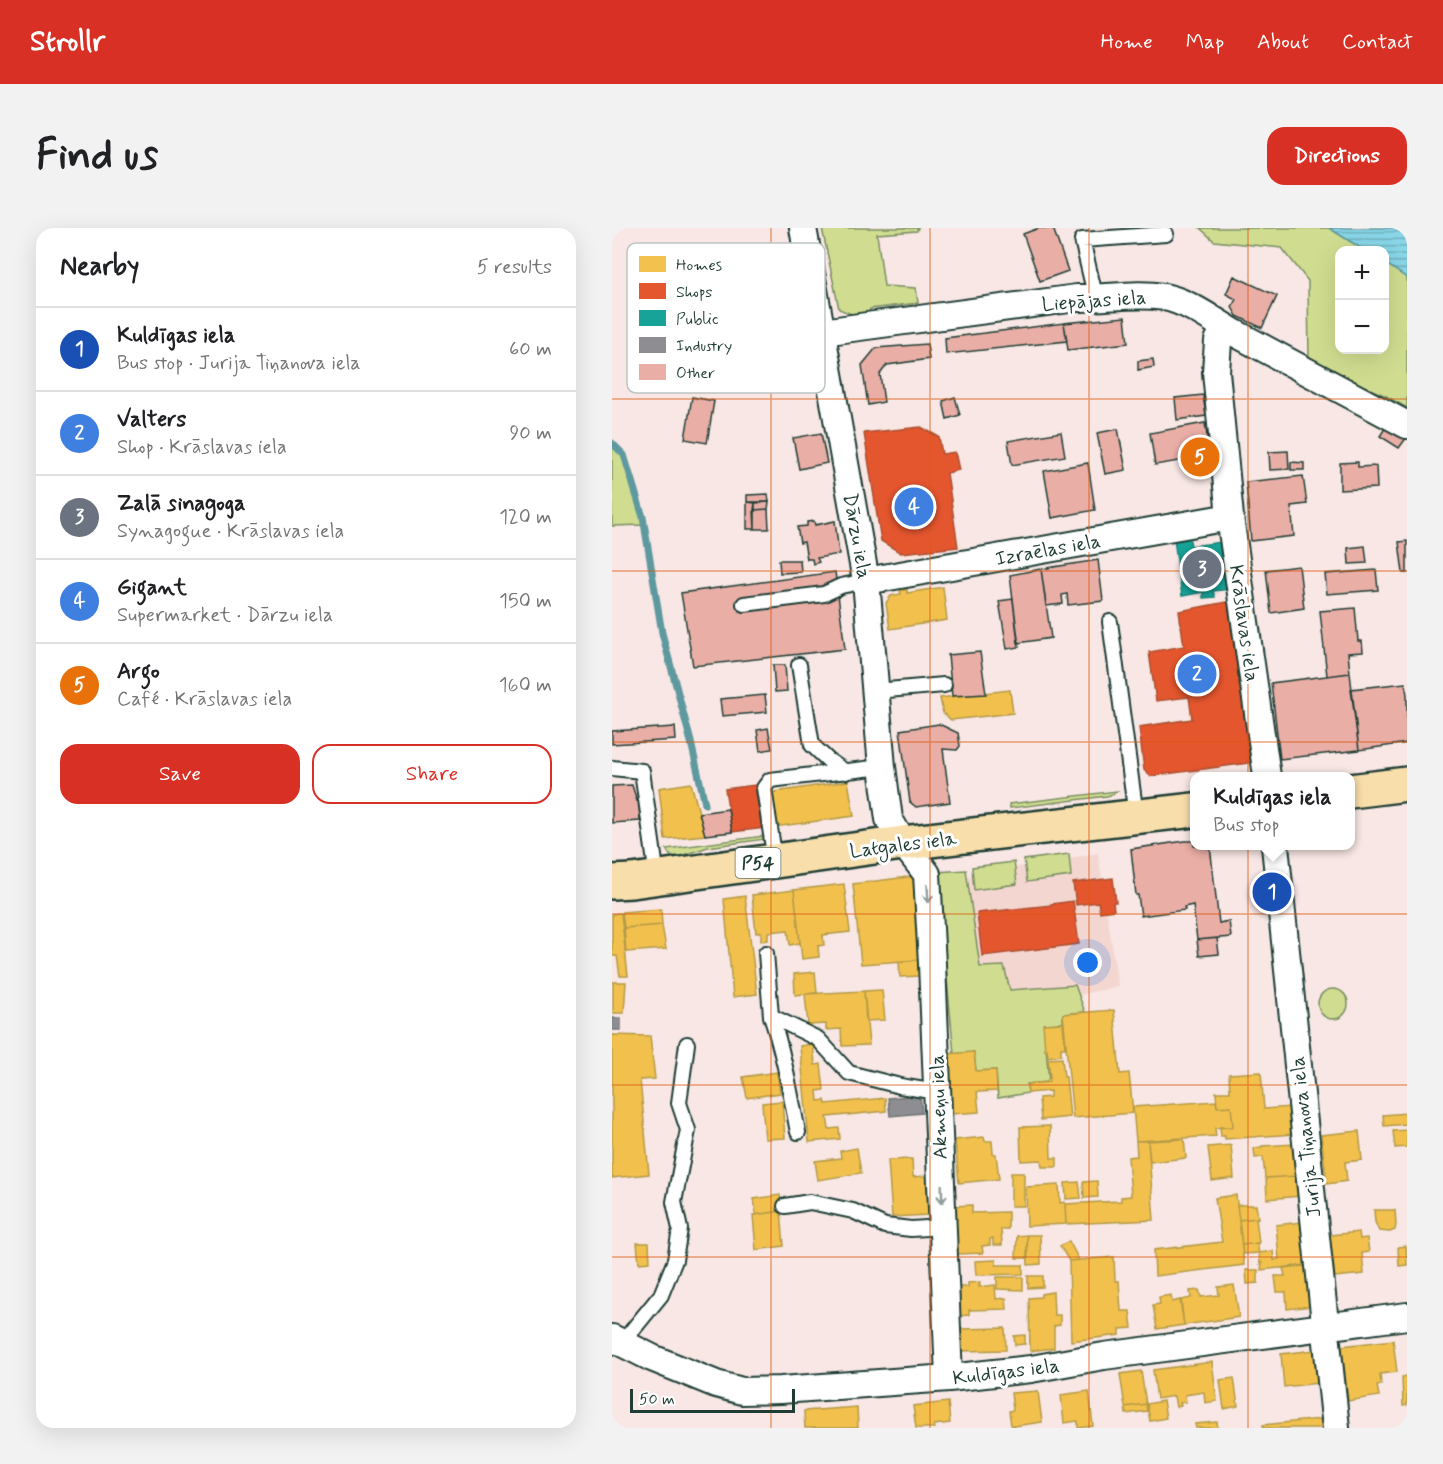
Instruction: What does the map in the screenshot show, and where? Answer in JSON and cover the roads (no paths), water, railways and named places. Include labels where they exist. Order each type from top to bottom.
[{"type":"main road","points":[[1355,790],[1407,784]]},
{"type":"main road","name":"Latgales iela","points":[[612,882],[903,843],[1190,810]]},
{"type":"street","name":"Dārzu iela","points":[[802,228],[805,243]]},
{"type":"street","name":"Liepājas iela","points":[[825,332],[1077,298],[1145,295],[1166,297],[1194,309],[1407,425]]},
{"type":"street","name":"Krāslavas iela","points":[[1225,327],[1218,341],[1216,372],[1230,517],[1266,772]]},
{"type":"street","name":"Dārzu iela","points":[[825,349],[866,581],[882,767],[889,819],[903,843]]},
{"type":"street","name":"Izraēlas iela","points":[[866,581],[1230,517]]},
{"type":"street","name":"Akmeņu iela","points":[[903,843],[927,874],[949,1378]]},
{"type":"street","name":"Jurija Tiņanova iela","points":[[1275,850],[1336,1428]]},
{"type":"street","name":"Kuldīgas iela","points":[[617,1341],[716,1384],[742,1390],[781,1390],[949,1378],[1031,1369],[1104,1356],[1407,1316]]},
{"type":"lane","points":[[1096,298],[1083,240],[1166,234]]},
{"type":"lane","points":[[744,604],[824,594],[841,586],[866,581]]},
{"type":"lane","points":[[1110,622],[1136,816]]},
{"type":"lane","points":[[799,666],[812,745],[829,761],[846,772]]},
{"type":"lane","points":[[876,692],[944,685]]},
{"type":"lane","points":[[775,861],[764,788],[770,780],[882,767]]},
{"type":"lane","points":[[612,768],[642,771],[657,877]]},
{"type":"lane","points":[[766,953],[771,1016],[782,1050],[798,1132]]},
{"type":"lane","points":[[771,1016],[818,1039],[849,1073],[900,1086],[938,1092]]},
{"type":"lane","points":[[617,1341],[661,1295],[675,1260],[680,1229],[674,1202],[688,1130],[679,1103],[687,1044]]},
{"type":"lane","points":[[784,1206],[810,1202],[853,1212],[885,1226],[911,1229],[943,1227]]},
{"type":"water","points":[[1329,228],[1407,228],[1407,278],[1389,266],[1389,246],[1358,246]]},
{"type":"waterway","points":[[612,443],[624,455],[643,517],[662,633],[705,804]]},
{"type":"place","name":"Argo","points":[[1200,457]]},
{"type":"place","name":"Gigant","points":[[914,507]]},
{"type":"place","name":"Zalā sinagoga","points":[[1202,569]]},
{"type":"place","name":"Valters","points":[[1197,674]]},
{"type":"place","name":"Kuldīgas iela","points":[[1272,892]]}]
